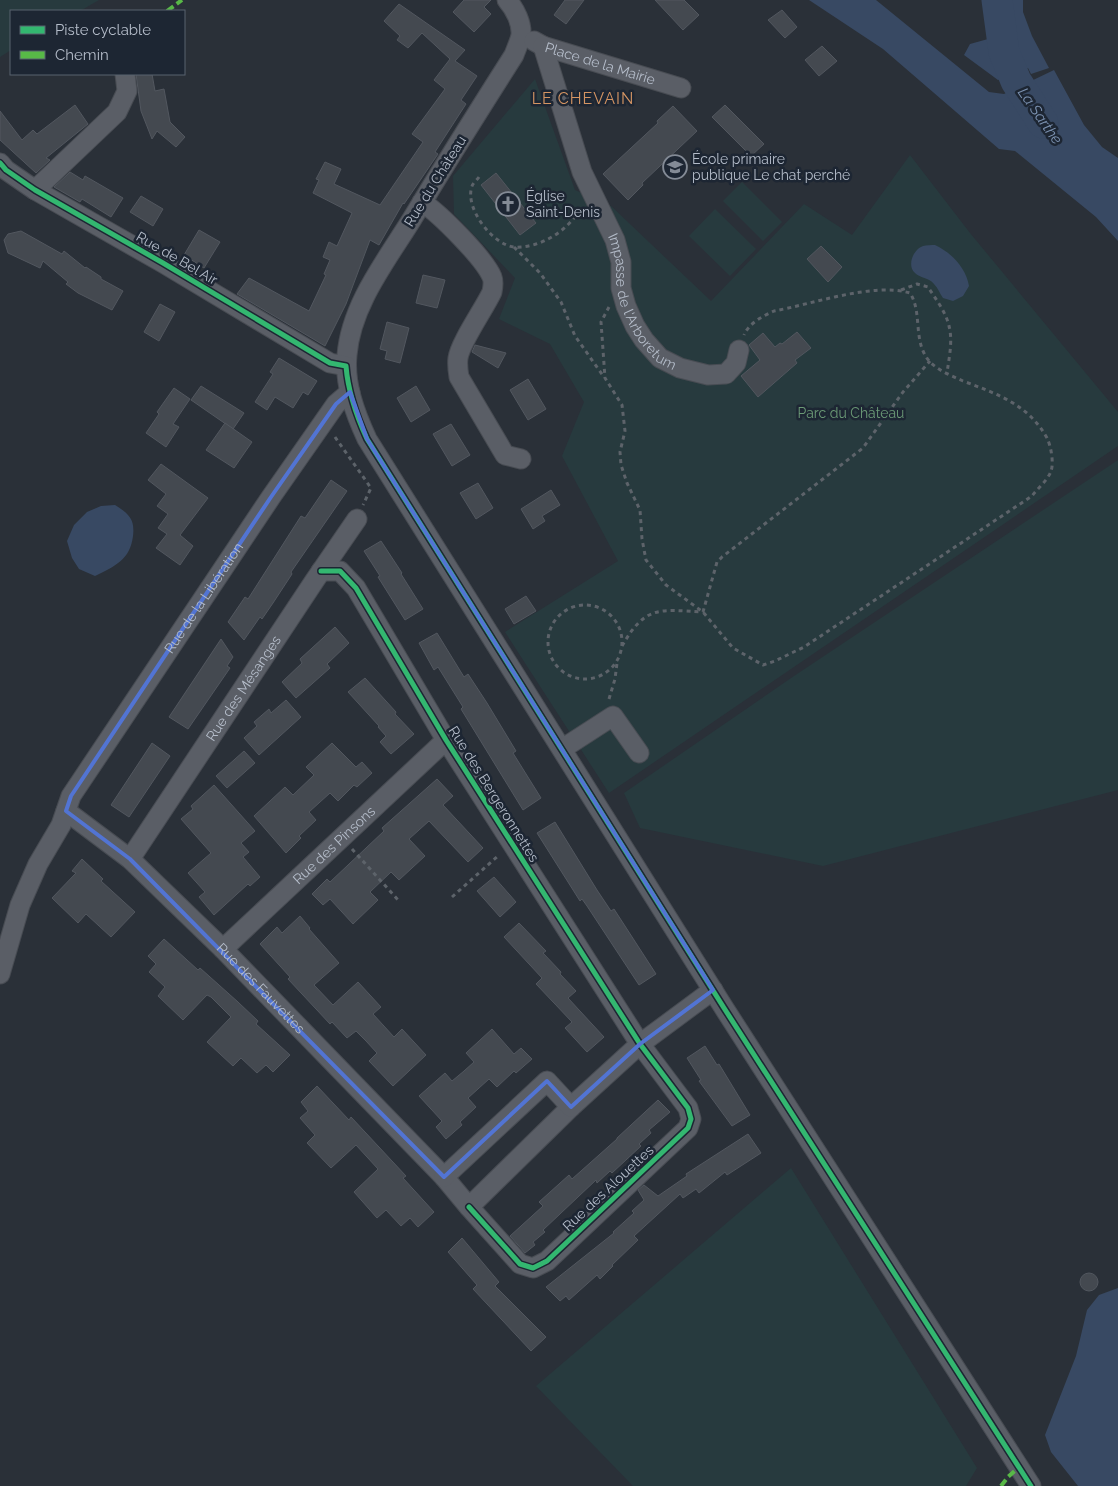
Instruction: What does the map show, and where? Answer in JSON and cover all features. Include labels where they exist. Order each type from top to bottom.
[{"type":"street","points":[[507,0],[512,5],[519,21],[521,35]]},
{"type":"street","name":"Place de la Mairie","points":[[521,35],[543,46],[680,88]]},
{"type":"street","name":"Rue du Château","points":[[521,35],[514,55],[378,272],[358,312],[350,339],[346,366],[355,410],[367,439],[713,990],[1032,1486]]},
{"type":"street","name":"Impasse de l'Arboretum","points":[[543,46],[582,172],[615,240],[621,262],[621,288],[626,306],[644,340],[660,358],[680,368],[708,375],[726,374],[736,364],[739,350]]},
{"type":"street","points":[[35,190],[117,112],[127,90],[125,75]]},
{"type":"street","name":"Rue de Bel Air","points":[[0,163],[6,170],[35,190],[164,263],[330,363],[346,366]]},
{"type":"street","points":[[422,202],[435,211],[479,258],[492,278],[494,285],[492,292],[462,346],[458,356],[457,367],[460,377],[505,455],[521,459]]},
{"type":"street","name":"Rue de la Libération","points":[[0,974],[20,905],[38,864],[61,825],[71,796],[271,497],[336,404],[350,392]]},
{"type":"street","name":"Rue des Mésanges","points":[[130,859],[357,519]]},
{"type":"street","name":"Rue des Bergeronnettes","points":[[321,571],[340,571],[356,588],[446,740],[640,1044]]},
{"type":"street","points":[[562,748],[613,716],[639,753]]},
{"type":"street","name":"Rue des Pinsons","points":[[223,949],[446,740]]},
{"type":"street","name":"Rue des Fauvettes","points":[[66,811],[130,859],[223,949],[444,1177],[469,1207]]},
{"type":"street","points":[[469,1207],[640,1044],[713,990]]},
{"type":"street","name":"Rue des Alouettes","points":[[469,1207],[520,1264],[533,1268],[547,1261],[688,1128],[691,1119],[688,1108],[640,1044]]},
{"type":"street","points":[[444,1177],[547,1081],[572,1107]]},
{"type":"path","points":[[479,177],[472,186],[471,201],[485,228],[498,241],[514,247],[540,273],[560,302],[575,336],[622,405],[625,431],[620,452],[622,465],[626,483],[640,510],[646,560],[666,585],[703,612],[733,648],[762,665],[804,647],[1032,496],[1051,471],[1051,446],[1041,428],[1029,414],[1012,401],[947,374],[930,361],[921,344],[917,330],[914,300],[910,293],[891,289],[869,290],[774,312],[760,318],[746,330],[739,350]]},
{"type":"path","points":[[514,247],[533,244],[550,238],[566,228],[577,215],[580,207]]},
{"type":"path","points":[[900,290],[917,284],[928,287],[937,301],[949,325],[950,345],[947,374]]},
{"type":"path","points":[[605,378],[602,322],[614,295],[621,288]]},
{"type":"path","points":[[703,612],[718,562],[722,557],[863,448],[903,392],[930,361]]},
{"type":"path","points":[[324,421],[371,488],[357,519]]},
{"type":"path","points":[[613,716],[609,710],[609,698],[622,646],[623,638],[619,626],[612,616],[602,608],[590,604],[566,609],[556,617],[550,628],[547,640],[549,652],[554,664],[568,675],[586,680],[598,677],[609,671],[617,662]]},
{"type":"path","points":[[622,646],[630,633],[646,616],[660,610],[703,612]]},
{"type":"path","points":[[342,838],[399,901]]},
{"type":"path","points":[[452,897],[512,843]]},
{"type":"highlighted area","points":[[350,392],[367,439],[713,990],[640,1044],[571,1107],[547,1081],[444,1177],[130,859],[66,811],[71,796],[271,497],[336,404]]},
{"type":"green space","points":[[0,0],[99,0],[82,10],[10,10],[10,51],[0,57]]},
{"type":"green space","name":"Parc du Château","points":[[535,79],[575,190],[611,206],[711,301],[804,204],[852,235],[910,155],[970,233],[1118,412],[1118,446],[609,793],[505,632],[618,561],[562,456],[584,402],[550,344],[499,319],[515,278],[454,214],[453,176]]},
{"type":"green space","points":[[742,182],[782,222],[763,241],[723,201]]},
{"type":"green space","points":[[715,209],[756,249],[730,276],[689,236]]},
{"type":"green space","points":[[1118,460],[1118,790],[823,866],[640,828],[624,793],[794,676]]},
{"type":"green space","points":[[791,1168],[977,1468],[966,1486],[633,1486],[536,1386]]},
{"type":"water","points":[[809,0],[876,0],[989,92],[1004,94],[1054,70],[1084,125],[1102,147],[1118,158],[1118,241],[1096,217],[1015,151],[999,149],[883,49]]},
{"type":"water","points":[[983,0],[1023,0],[1023,12],[1032,36],[1049,68],[1031,74],[1028,68],[998,80],[964,55],[970,44],[988,39],[994,29]]},
{"type":"water","points":[[935,245],[947,252],[957,262],[967,279],[969,286],[963,296],[953,301],[943,298],[937,287],[930,280],[919,276],[912,269],[911,261],[914,253],[923,246]]},
{"type":"water","points":[[115,505],[124,511],[132,521],[133,536],[131,544],[125,557],[109,569],[95,576],[79,569],[72,558],[67,541],[74,525],[87,512],[101,506]]},
{"type":"water","points":[[1118,1288],[1118,1486],[1078,1486],[1051,1452],[1045,1435],[1076,1356],[1087,1310],[1099,1295]]},
{"type":"building","points":[[464,0],[491,0],[484,7],[491,14],[474,32],[453,12]]},
{"type":"building","points":[[565,0],[584,0],[566,24],[554,15]]},
{"type":"building","points":[[655,0],[684,0],[699,15],[683,30]]},
{"type":"building","points":[[399,4],[465,50],[455,61],[477,76],[461,100],[466,104],[435,152],[438,154],[403,203],[379,245],[370,240],[346,304],[325,346],[237,294],[249,278],[309,311],[326,275],[324,274],[330,260],[323,257],[329,242],[337,246],[352,213],[313,193],[319,180],[316,179],[325,162],[341,169],[334,184],[380,205],[423,142],[412,134],[445,89],[434,80],[450,59],[422,33],[408,48],[397,40],[400,36],[384,21]]},
{"type":"building","points":[[782,10],[797,27],[785,38],[768,20]]},
{"type":"building","points":[[822,46],[837,61],[819,76],[805,60]]},
{"type":"building","points":[[136,75],[152,75],[155,91],[164,89],[170,122],[185,137],[176,147],[157,131],[152,139],[141,111]]},
{"type":"building","points":[[75,105],[88,124],[46,158],[50,160],[36,173],[0,140],[0,111],[22,140],[33,130],[37,134]]},
{"type":"building","points":[[725,105],[764,144],[751,156],[712,117]]},
{"type":"building","points":[[673,106],[697,131],[642,183],[643,185],[628,200],[603,174],[658,123],[657,121]]},
{"type":"building","points":[[70,172],[83,180],[85,176],[123,198],[111,217],[82,199],[80,202],[54,187]]},
{"type":"building","name":"Église Saint-Denis","points":[[496,173],[536,223],[520,235],[481,185]]},
{"type":"building","points":[[141,196],[163,209],[153,226],[130,212]]},
{"type":"building","points":[[199,230],[220,242],[204,268],[184,255]]},
{"type":"building","points":[[21,231],[62,254],[64,251],[85,268],[101,277],[101,279],[123,291],[112,310],[78,293],[43,261],[40,268],[8,253],[4,240],[8,234]]},
{"type":"building","points":[[821,246],[842,267],[828,282],[807,259]]},
{"type":"building","points":[[423,275],[445,280],[437,308],[416,303]]},
{"type":"building","points":[[160,304],[175,312],[159,341],[144,332]]},
{"type":"building","points":[[387,322],[409,328],[400,363],[385,359],[387,351],[380,349]]},
{"type":"building","points":[[797,332],[811,348],[795,360],[797,363],[758,397],[741,376],[760,360],[749,345],[763,333],[775,347]]},
{"type":"building","points":[[475,345],[506,353],[498,368],[472,352]]},
{"type":"building","points":[[279,358],[317,381],[308,395],[303,392],[293,408],[275,397],[267,410],[255,402],[273,374],[270,372]]},
{"type":"building","points":[[528,379],[546,409],[528,420],[510,390]]},
{"type":"building","points":[[201,386],[244,413],[233,429],[191,400]]},
{"type":"building","points":[[416,386],[430,410],[411,422],[397,398]]},
{"type":"building","points":[[174,388],[190,399],[173,424],[179,427],[166,447],[146,433],[159,414],[157,412]]},
{"type":"building","points":[[225,423],[252,442],[234,468],[206,450]]},
{"type":"building","points":[[451,424],[470,455],[452,466],[433,434]]},
{"type":"building","points":[[161,464],[208,498],[180,535],[193,546],[180,565],[156,548],[167,534],[158,528],[168,514],[157,506],[166,494],[148,480]]},
{"type":"building","points":[[331,480],[347,491],[291,572],[292,574],[262,619],[260,617],[244,640],[228,622],[245,597],[248,599],[301,516],[305,518]]},
{"type":"building","points":[[478,483],[493,508],[476,519],[460,493]]},
{"type":"building","points":[[551,490],[560,505],[542,516],[545,521],[533,529],[521,509]]},
{"type":"building","points":[[381,541],[423,609],[405,620],[364,551]]},
{"type":"building","points":[[526,596],[536,611],[514,624],[505,609]]},
{"type":"building","points":[[335,627],[349,643],[327,664],[330,668],[296,698],[282,682],[302,663],[300,659]]},
{"type":"building","points":[[437,633],[464,677],[468,674],[487,703],[516,751],[513,753],[541,798],[523,810],[461,709],[463,707],[438,667],[434,670],[419,643]]},
{"type":"building","points":[[221,639],[233,657],[227,666],[230,668],[188,729],[169,717]]},
{"type":"building","points":[[365,678],[414,734],[391,754],[380,742],[386,736],[348,692]]},
{"type":"building","points":[[286,700],[301,717],[259,755],[244,738],[257,726],[254,722],[269,709],[271,713]]},
{"type":"building","points":[[152,743],[170,756],[129,817],[111,805]]},
{"type":"building","points":[[332,743],[356,767],[362,762],[372,773],[357,787],[354,785],[338,801],[330,793],[309,812],[316,820],[299,836],[301,838],[286,853],[254,816],[285,787],[293,795],[314,775],[306,767]]},
{"type":"building","points":[[244,751],[255,763],[227,788],[216,776]]},
{"type":"building","points":[[437,779],[453,796],[443,805],[483,848],[468,862],[429,821],[409,839],[425,856],[399,880],[391,872],[370,892],[378,900],[353,924],[330,899],[323,905],[312,894],[327,879],[330,882],[384,831],[382,828]]},
{"type":"building","points":[[214,785],[255,831],[241,843],[249,852],[243,857],[260,877],[250,886],[248,884],[214,915],[199,897],[205,892],[188,873],[211,853],[181,819],[193,809],[191,806]]},
{"type":"building","points":[[555,822],[597,890],[611,911],[614,909],[656,974],[639,985],[587,906],[582,899],[580,901],[537,833]]},
{"type":"building","points":[[82,859],[103,879],[101,881],[135,912],[111,937],[86,914],[78,923],[52,898],[76,873],[72,871]]},
{"type":"building","points":[[494,877],[516,902],[500,917],[477,891]]},
{"type":"building","points":[[300,916],[339,963],[314,985],[333,1005],[358,982],[381,1007],[373,1014],[394,1037],[402,1029],[426,1055],[393,1086],[369,1061],[377,1053],[366,1041],[356,1031],[347,1038],[332,1022],[330,1024],[288,979],[290,977],[260,944],[277,927],[282,933]]},
{"type":"building","points":[[519,923],[546,951],[543,953],[576,991],[568,998],[604,1037],[587,1052],[565,1028],[572,1022],[536,984],[542,978],[504,937]]},
{"type":"building","points":[[164,939],[198,970],[200,968],[238,1002],[258,1021],[256,1024],[290,1055],[273,1072],[266,1065],[257,1073],[241,1058],[233,1066],[207,1042],[231,1017],[211,997],[207,995],[183,1020],[158,996],[165,987],[149,972],[156,964],[148,956]]},
{"type":"building","points":[[492,1029],[514,1054],[521,1048],[532,1059],[516,1073],[514,1071],[497,1087],[489,1079],[468,1098],[476,1107],[460,1122],[462,1125],[446,1139],[436,1127],[442,1121],[419,1096],[445,1073],[452,1081],[474,1062],[466,1053]]},
{"type":"building","points":[[705,1046],[717,1065],[719,1064],[750,1115],[732,1126],[699,1081],[701,1080],[687,1058]]},
{"type":"building","points":[[317,1086],[349,1120],[351,1117],[406,1176],[403,1178],[434,1212],[418,1227],[410,1218],[401,1226],[386,1210],[377,1218],[354,1192],[378,1169],[356,1145],[331,1168],[307,1143],[315,1135],[300,1118],[308,1111],[301,1102]]},
{"type":"building","points":[[658,1100],[670,1112],[649,1130],[651,1133],[639,1144],[641,1146],[612,1173],[610,1171],[597,1183],[596,1180],[543,1230],[545,1232],[533,1242],[535,1245],[525,1253],[510,1236],[543,1206],[539,1202],[569,1175],[572,1179]]},
{"type":"building","points":[[748,1134],[761,1153],[727,1175],[725,1172],[699,1193],[696,1189],[683,1198],[680,1194],[634,1236],[638,1240],[600,1279],[597,1275],[569,1300],[566,1296],[560,1301],[546,1287],[614,1233],[634,1213],[632,1211],[644,1200],[638,1190],[644,1185],[658,1196],[687,1176],[686,1174]]},
{"type":"building","points":[[462,1238],[499,1282],[495,1286],[546,1337],[531,1351],[473,1289],[477,1285],[448,1252]]},
{"type":"building","points":[[1089,1273],[1095,1276],[1098,1282],[1095,1288],[1089,1291],[1083,1288],[1080,1282],[1083,1276]]},
{"type":"waterway","name":"La Sarthe","points":[[997,0],[1004,52],[1016,81],[1043,123]]},
{"type":"marked path","points":[[168,10],[182,0]]},
{"type":"marked path","points":[[1001,1486],[1019,1467]]},
{"type":"cycle path","points":[[0,163],[6,170],[35,190],[163,263],[330,363],[346,366],[353,403],[367,439],[724,1008],[1031,1486]]},
{"type":"cycle path","points":[[321,571],[340,571],[356,588],[446,740],[640,1044],[688,1108],[691,1119],[688,1128],[547,1261],[533,1268],[520,1264],[469,1207]]},
{"type":"place","name":"École primaire publique Le chat perché","points":[[675,167]]},
{"type":"place","name":"Église Saint-Denis","points":[[508,204]]},
{"type":"district","name":"LE CHEVAIN","points":[[583,98]]}]
